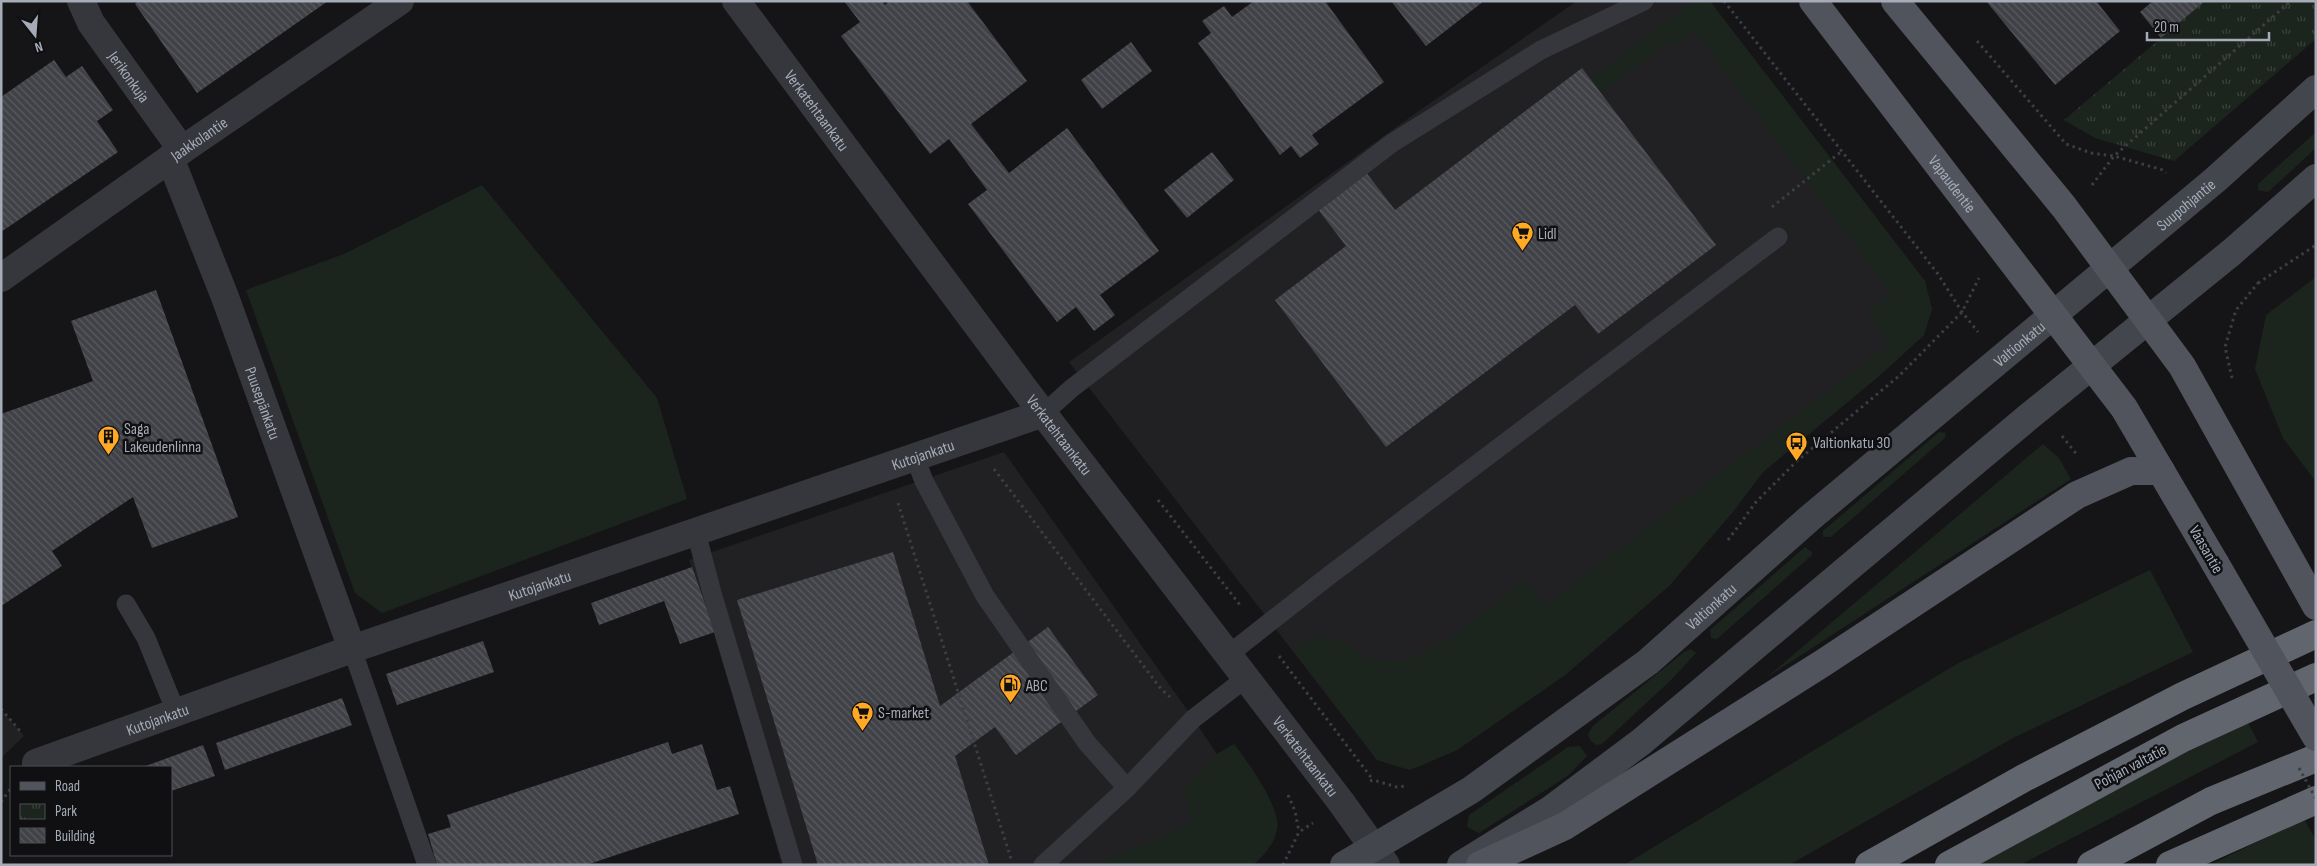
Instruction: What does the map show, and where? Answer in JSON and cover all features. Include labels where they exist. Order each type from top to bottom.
[{"type":"highway","points":[[1869,865],[2024,778],[2183,696],[2316,634]]},
{"type":"highway","name":"Pohjan valtatie","points":[[1949,865],[2183,738],[2316,677]]},
{"type":"highway","points":[[2091,865],[2211,801],[2316,758]]},
{"type":"highway","points":[[2170,865],[2316,800]]},
{"type":"main road","name":"Vapaudentie","points":[[1813,1],[2092,366]]},
{"type":"main road","points":[[1895,1],[2064,207],[2182,366],[2316,606]]},
{"type":"main road","name":"Suupohjantie","points":[[2053,314],[2216,180],[2316,89]]},
{"type":"main road","points":[[1461,865],[1550,810],[1641,742],[2092,366],[2232,252],[2316,178]]},
{"type":"main road","name":"Valtionkatu","points":[[1344,865],[1380,857],[1648,662],[1811,517],[2053,314]]},
{"type":"main road","name":"Vaasantie","points":[[2092,366],[2124,408],[2316,737]]},
{"type":"main road","points":[[1480,865],[1565,826],[1823,664],[2077,495],[2131,471],[2161,470]]},
{"type":"street","name":"Jerikonkuja","points":[[81,1],[90,23],[176,154]]},
{"type":"street","name":"Jaakkolantie","points":[[1,278],[176,154],[400,1]]},
{"type":"street","name":"Verkatehtaankatu","points":[[736,1],[1044,413],[1341,802],[1380,857]]},
{"type":"street","name":"Puusepänkatu","points":[[176,154],[225,297],[352,649]]},
{"type":"street","name":"Kutojankatu","points":[[36,763],[352,649],[696,532],[919,470],[1044,413]]},
{"type":"lane","points":[[1044,413],[1072,388],[1392,143],[1541,50],[1644,1]]},
{"type":"lane","points":[[1228,655],[1326,578],[1778,237]]},
{"type":"lane","points":[[919,470],[985,596],[1087,743],[1127,788]]},
{"type":"lane","points":[[696,532],[712,594],[793,865]]},
{"type":"lane","points":[[126,604],[146,638],[176,712]]},
{"type":"lane","points":[[352,649],[427,865]]},
{"type":"lane","points":[[1043,865],[1127,788],[1193,718],[1246,678]]},
{"type":"path","points":[[1724,1],[1938,274],[1962,312]]},
{"type":"path","points":[[2064,207],[2095,182],[2114,156],[2291,1]]},
{"type":"path","points":[[1972,35],[2066,144],[2091,153],[2114,156],[2163,170],[2189,201]]},
{"type":"path","points":[[1768,210],[1842,151]]},
{"type":"path","points":[[2232,380],[2224,347],[2236,310],[2258,283],[2316,245]]},
{"type":"path","points":[[2232,252],[2258,283]]},
{"type":"path","points":[[1723,546],[1756,502],[1804,455],[1899,376],[1962,312],[1981,276],[2008,254]]},
{"type":"path","points":[[990,466],[996,470],[1161,689],[1193,718]]},
{"type":"path","points":[[919,470],[895,492],[1013,865]]},
{"type":"path","points":[[1283,865],[1299,832],[1373,780],[1397,786],[1414,785]]},
{"type":"path","points":[[1,802],[10,789]]},
{"type":"path","points":[[1286,790],[1295,810],[1299,832]]},
{"type":"shaded area","points":[[1577,1],[1710,1],[1932,309],[1924,335],[1878,377],[1763,472],[1732,513],[1669,586],[1565,675],[1457,750],[1410,770],[1377,760],[1069,362],[1423,108]]},
{"type":"shaded area","points":[[1004,452],[1193,718],[1243,794],[1124,865],[782,865],[715,632],[689,560]]},
{"type":"shaded area","points":[[1,709],[24,736],[1,758]]},
{"type":"green space","points":[[1693,1],[1710,1],[1925,281],[1932,309],[1924,335],[1878,377],[1763,472],[1732,513],[1669,586],[1565,675],[1457,750],[1410,770],[1377,760],[1293,650],[1301,643],[1319,637],[1342,641],[1369,659],[1403,661],[1445,642],[1526,580],[1545,605],[1890,344],[1867,313],[1892,295],[1694,31],[1676,46],[1671,41],[1601,93],[1590,79]]},
{"type":"green space","points":[[2205,1],[2316,1],[2316,39],[2174,161],[2095,138],[2064,120]]},
{"type":"green space","points":[[2316,132],[2316,148],[2268,192],[2258,190],[2258,184]]},
{"type":"green space","points":[[482,185],[657,398],[687,499],[382,613],[355,593],[246,290],[344,254]]},
{"type":"green space","points":[[2316,277],[2316,482],[2283,438],[2255,369],[2266,315]]},
{"type":"green space","points":[[1939,432],[1946,433],[1945,438],[1831,537],[1823,537],[1823,531]]},
{"type":"green space","points":[[2043,444],[2059,458],[2071,479],[1766,678]]},
{"type":"green space","points":[[1805,547],[1812,552],[1812,555],[1717,639],[1711,638],[1710,630]]},
{"type":"green space","points":[[2150,570],[2193,652],[2013,738],[1789,865],[1624,865],[1955,665]]},
{"type":"green space","points":[[1691,649],[1696,653],[1670,681],[1602,744],[1596,745],[1590,740],[1588,734],[1593,726],[1684,652]]},
{"type":"green space","points":[[2247,721],[2258,742],[2020,865],[1970,865],[2032,828]]},
{"type":"green space","points":[[1234,744],[1262,785],[1277,821],[1274,840],[1265,854],[1253,865],[1094,865],[1191,824],[1184,789],[1217,754]]},
{"type":"green space","points":[[1580,746],[1587,756],[1569,775],[1479,833],[1467,827],[1469,815],[1568,747]]},
{"type":"green space","points":[[2304,819],[2316,840],[2316,865],[2210,865]]},
{"type":"building","points":[[138,1],[328,1],[197,93],[135,4]]},
{"type":"building","points":[[844,1],[882,1],[885,5],[889,1],[967,1],[1027,81],[971,124],[1009,173],[1067,128],[1159,251],[1100,295],[1115,315],[1094,331],[1076,307],[1057,322],[968,204],[987,190],[949,139],[930,154],[841,36],[860,22]]},
{"type":"building","points":[[1254,1],[1325,1],[1384,82],[1312,135],[1319,144],[1300,158],[1291,146],[1280,155],[1198,43],[1211,33],[1202,21],[1224,6],[1232,17]]},
{"type":"building","points":[[1391,1],[1484,1],[1426,46]]},
{"type":"building","points":[[1986,1],[2096,1],[2120,31],[2055,85]]},
{"type":"building","points":[[2153,1],[2205,1],[2161,38],[2140,12]]},
{"type":"building","points":[[1131,42],[1152,71],[1102,109],[1081,80]]},
{"type":"building","points":[[54,60],[66,77],[82,66],[113,110],[97,121],[118,152],[1,232],[1,97]]},
{"type":"building","name":"Lidl","points":[[1582,68],[1716,245],[1598,334],[1575,305],[1386,447],[1275,300],[1346,246],[1317,208],[1365,171],[1395,210]]},
{"type":"building","points":[[1212,152],[1234,180],[1187,218],[1164,190]]},
{"type":"building","name":"Saga Lakeudenlinna","points":[[156,290],[238,517],[152,548],[133,497],[52,551],[62,566],[1,606],[1,414],[93,381],[71,321]]},
{"type":"building","name":"S-market","points":[[893,552],[940,706],[1048,627],[1098,695],[1016,755],[995,727],[955,756],[989,865],[818,865],[737,600]]},
{"type":"building","points":[[692,567],[715,632],[680,644],[664,601],[599,625],[591,603]]},
{"type":"building","points":[[483,641],[494,672],[397,705],[386,674]]},
{"type":"building","points":[[342,698],[352,725],[225,770],[216,743]]},
{"type":"building","points":[[668,742],[672,754],[702,744],[717,790],[730,786],[739,814],[586,865],[437,865],[428,834],[451,827],[447,815]]},
{"type":"building","points":[[203,745],[215,776],[172,791],[172,766],[146,766]]},
{"type":"place","name":"Lidl","points":[[1522,252]]},
{"type":"place","name":"Saga Lakeudenlinna","points":[[108,456]]},
{"type":"place","name":"Valtionkatu 30","points":[[1797,461]]},
{"type":"place","name":"ABC","points":[[1010,704]]},
{"type":"place","name":"S-market","points":[[862,731]]}]
